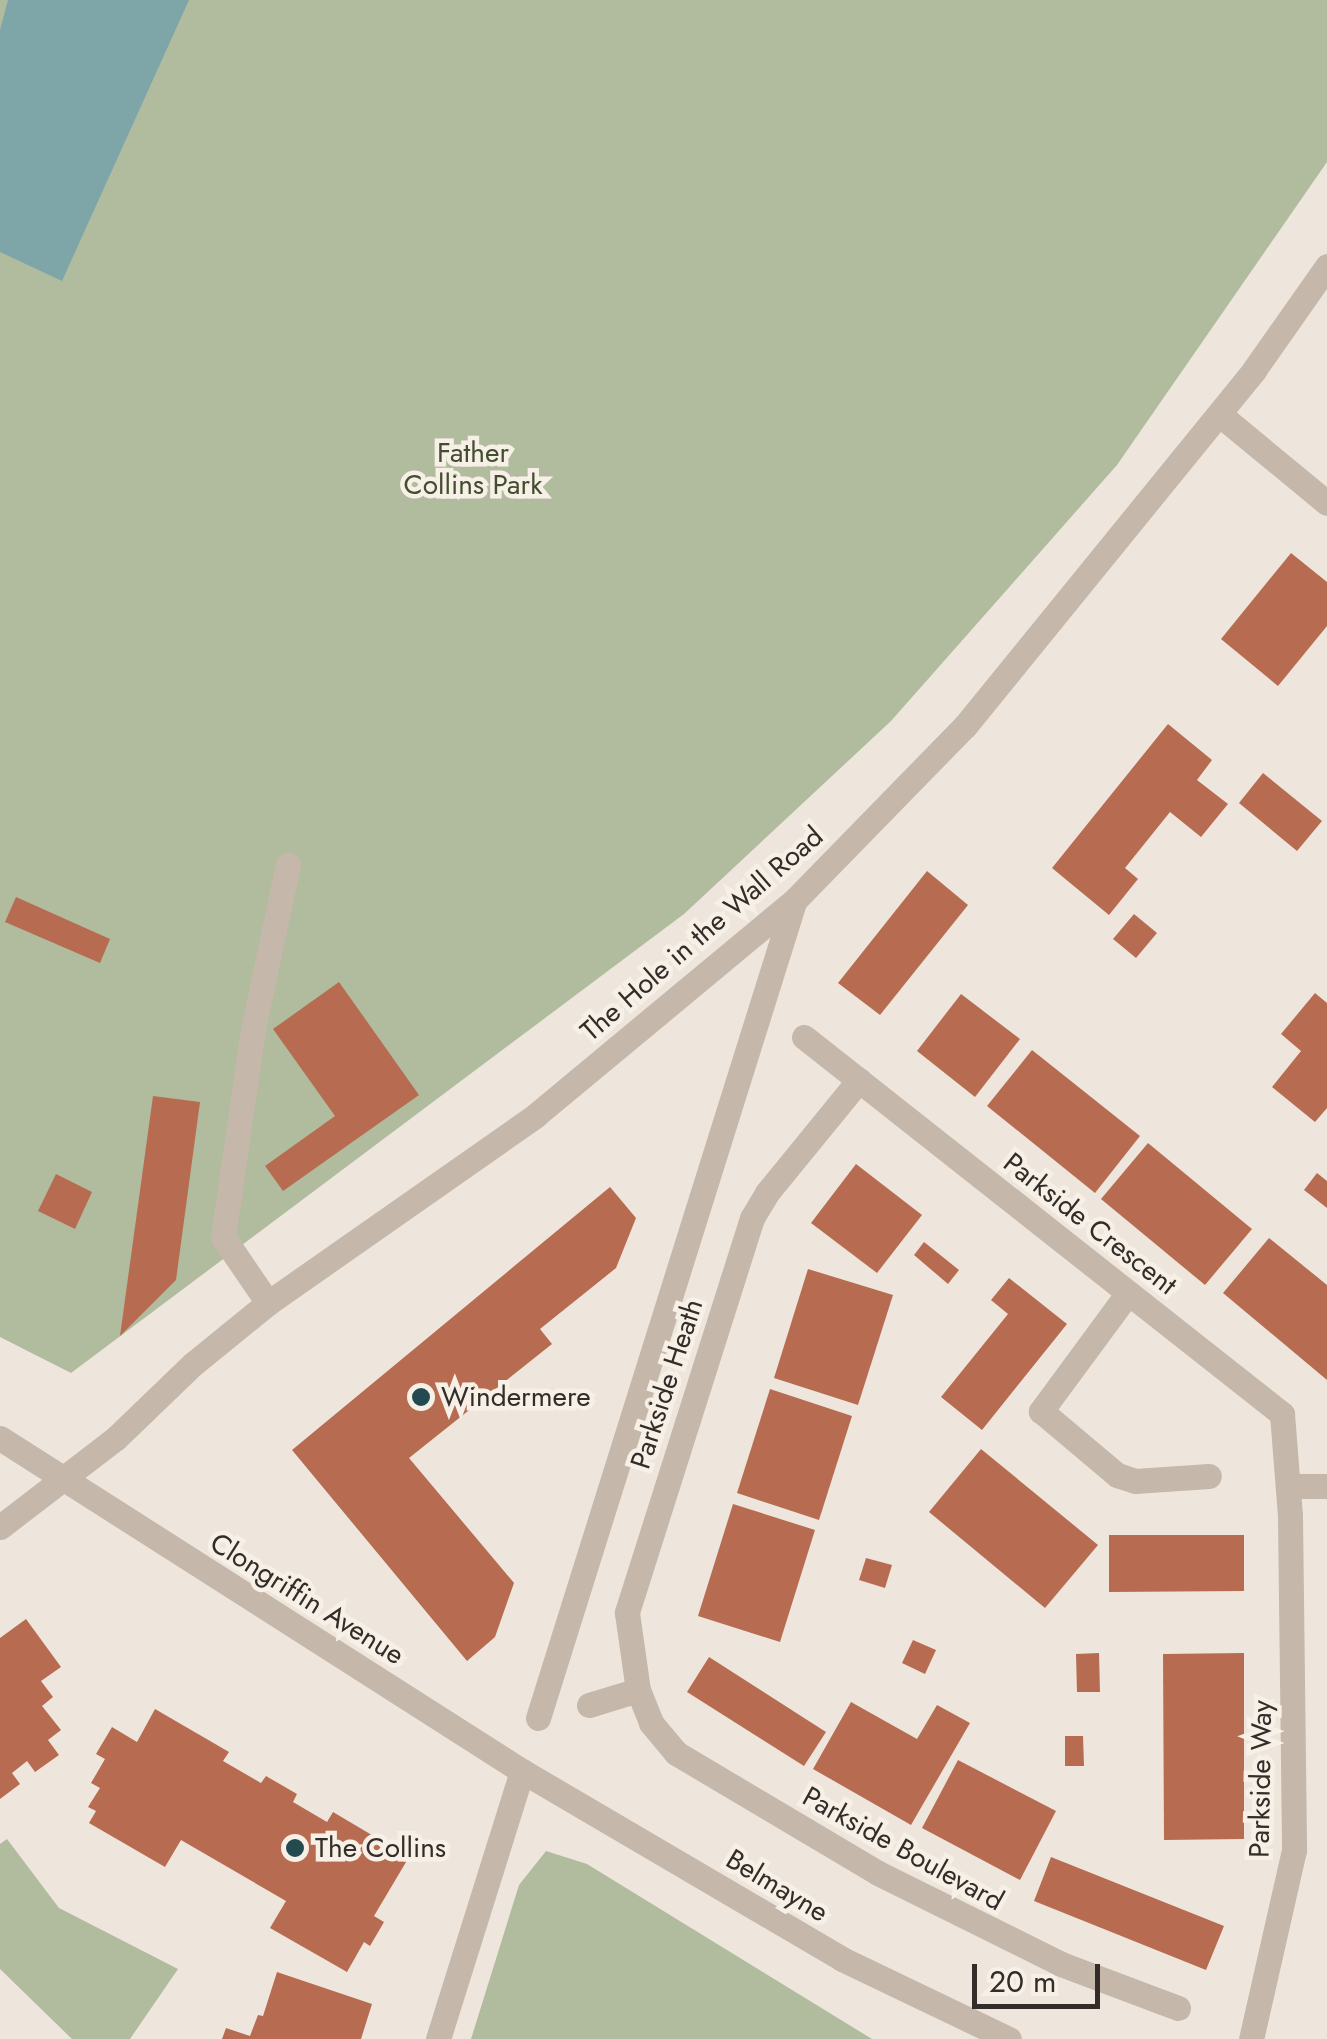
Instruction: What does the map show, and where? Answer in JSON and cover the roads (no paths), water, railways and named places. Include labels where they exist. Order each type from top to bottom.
[{"type":"street","name":"The Hole in the Wall Road","points":[[0,1527],[60,1477],[116,1438],[193,1364],[268,1303],[536,1115],[794,901],[966,726],[1218,414],[1327,266]]},
{"type":"street","points":[[1218,414],[1327,503]]},
{"type":"street","points":[[268,1303],[223,1238],[252,1029],[288,865]]},
{"type":"street","points":[[538,1718],[794,901]]},
{"type":"street","name":"Parkside Crescent","points":[[804,1037],[1282,1414],[1290,1516]]},
{"type":"street","name":"Parkside Heath","points":[[638,1690],[627,1613],[752,1218],[767,1193],[860,1080]]},
{"type":"street","points":[[1128,1294],[1040,1411],[1117,1475],[1134,1481],[1208,1476]]},
{"type":"street","name":"Clongriffin Avenue","points":[[0,1438],[522,1771]]},
{"type":"street","points":[[1288,1486],[1327,1486]]},
{"type":"street","name":"Parkside Way","points":[[1251,2039],[1294,1850],[1290,1516]]},
{"type":"street","points":[[589,1705],[638,1690]]},
{"type":"street","name":"Parkside Boulevard","points":[[638,1690],[652,1723],[676,1753],[878,1873],[1045,1957],[1178,2008]]},
{"type":"street","points":[[438,2039],[522,1771]]},
{"type":"street","name":"Belmayne","points":[[522,1771],[842,1959],[1009,2039]]},
{"type":"water","points":[[8,0],[189,0],[62,281],[0,252],[0,30]]},
{"type":"place","name":"Windermere","points":[[421,1397]]},
{"type":"place","name":"The Collins","points":[[295,1848]]},
{"type":"park label","name":"Father Collins Park","points":[[473,469]]}]
